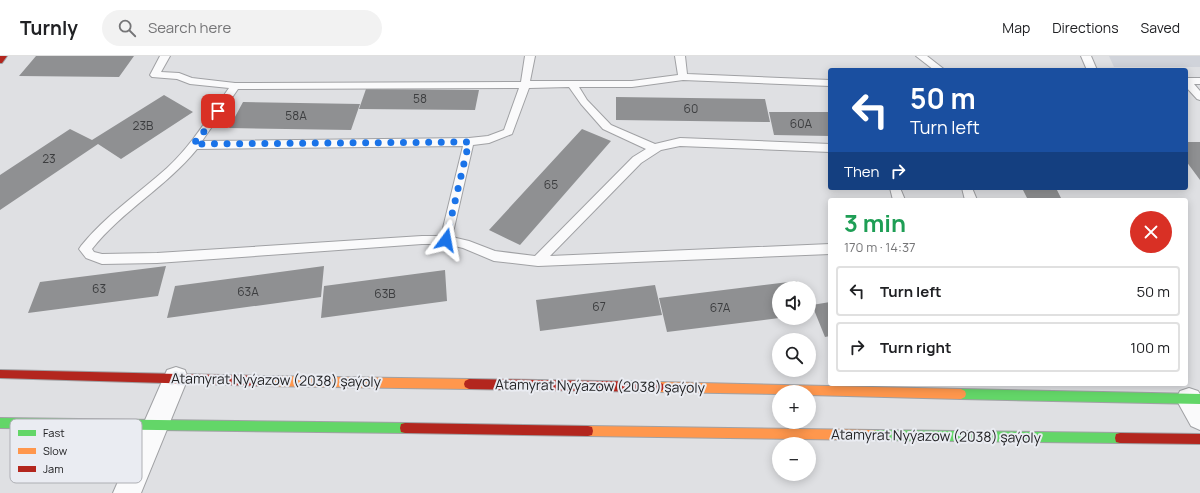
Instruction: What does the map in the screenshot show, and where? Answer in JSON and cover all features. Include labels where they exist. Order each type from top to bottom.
[{"type":"main road","points":[[0,60],[4,56]]},
{"type":"main road","points":[[30,365],[176,378]]},
{"type":"main road","name":"Atamyrat Nyýazow (2038) şaýoly","points":[[0,374],[291,382],[514,384],[1196,405]]},
{"type":"main road","name":"Atamyrat Nyýazow (2038) şaýoly","points":[[0,423],[10,423]]},
{"type":"main road","name":"Atamyrat Nyýazow (2038) şaýoly","points":[[142,425],[1200,439]]},
{"type":"street","points":[[142,459],[176,378]]},
{"type":"street","points":[[128,493],[132,483]]},
{"type":"lane","points":[[165,56],[156,75],[179,76],[190,81],[235,86],[645,83],[656,80],[683,77],[828,83]]},
{"type":"lane","points":[[193,144],[469,142],[489,140],[508,132],[525,84],[530,56]]},
{"type":"lane","points":[[680,56],[683,77]]},
{"type":"lane","points":[[921,56],[937,68]]},
{"type":"lane","points":[[1086,56],[1091,68]]},
{"type":"lane","points":[[1188,81],[1200,81]]},
{"type":"lane","points":[[1188,83],[1200,98]]},
{"type":"lane","points":[[572,84],[584,102],[607,127],[654,148]]},
{"type":"lane","points":[[235,86],[201,136],[171,170],[131,202],[95,236],[85,249],[90,256],[102,259],[157,258],[422,240],[446,240],[465,244],[494,256],[538,260],[828,249]]},
{"type":"lane","points":[[446,240],[469,142]]},
{"type":"lane","points":[[538,260],[637,160],[654,148],[667,143],[680,142],[828,148]]},
{"type":"shaded area","points":[[1109,56],[1200,56],[1200,67],[1114,67]]},
{"type":"building","points":[[36,56],[134,56],[119,77],[19,76]]},
{"type":"building","points":[[366,89],[479,90],[475,110],[359,109]]},
{"type":"building","points":[[164,95],[193,112],[121,159],[98,144],[0,210],[0,175],[70,129],[92,140]]},
{"type":"building","points":[[616,97],[765,99],[770,122],[616,120]]},
{"type":"building","points":[[243,102],[360,104],[351,130],[229,128]]},
{"type":"building","points":[[769,112],[828,112],[828,136],[774,135]]},
{"type":"building","points":[[582,129],[611,141],[520,245],[489,230]]},
{"type":"building","points":[[1188,142],[1200,142],[1200,180],[1188,164]]},
{"type":"building","points":[[1023,190],[1057,190],[1061,198],[1027,198]]},
{"type":"building","points":[[166,266],[158,296],[28,313],[40,282]]},
{"type":"building","points":[[324,266],[321,297],[167,318],[175,286]]},
{"type":"building","points":[[445,270],[447,301],[321,318],[324,286]]},
{"type":"building","points":[[772,284],[772,319],[667,332],[659,298]]},
{"type":"building","points":[[655,285],[662,315],[540,331],[536,300]]},
{"type":"building","points":[[828,302],[828,336],[825,337],[816,315],[816,304]]},
{"type":"traffic: fast","points":[[961,394],[1200,399]]},
{"type":"traffic: fast","points":[[0,423],[10,423]]},
{"type":"traffic: fast","points":[[142,425],[405,428]]},
{"type":"traffic: fast","points":[[873,435],[1120,438]]},
{"type":"traffic: slow","points":[[262,381],[469,384]]},
{"type":"traffic: slow","points":[[659,387],[961,394]]},
{"type":"traffic: slow","points":[[588,431],[873,435]]},
{"type":"traffic: jam","points":[[0,61],[4,56]]},
{"type":"traffic: jam","points":[[0,374],[262,381]]},
{"type":"traffic: jam","points":[[469,384],[659,387]]},
{"type":"traffic: jam","points":[[405,428],[588,431]]},
{"type":"traffic: jam","points":[[1120,438],[1200,439]]},
{"type":"route","points":[[218,111],[201,136],[193,144],[469,142],[446,240]]}]
